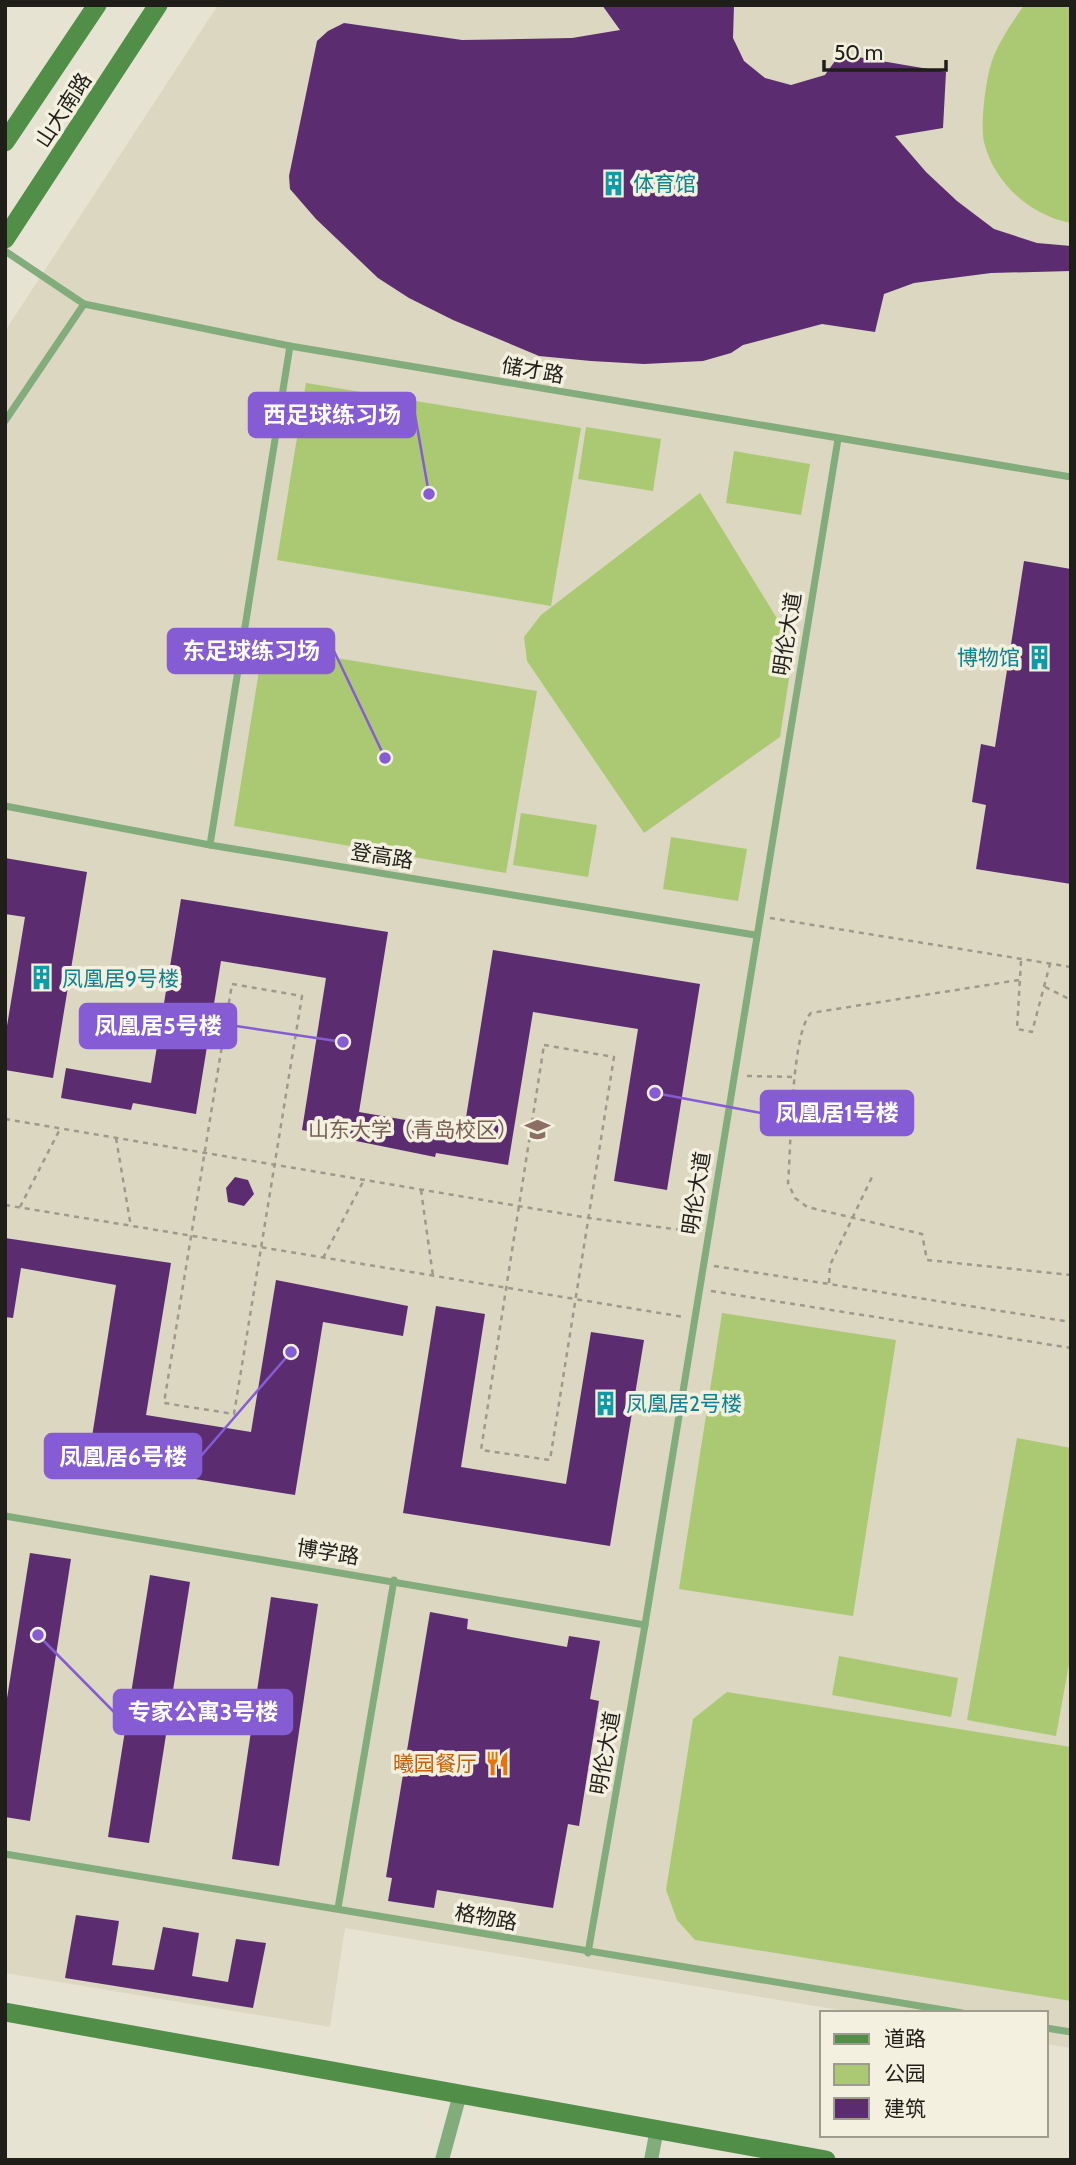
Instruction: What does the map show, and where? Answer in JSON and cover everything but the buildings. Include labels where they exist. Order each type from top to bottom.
[{"type":"main road","name":"山大南路","points":[[5,142],[96,5]]},
{"type":"main road","name":"山大南路","points":[[5,239],[158,5]]},
{"type":"main road","points":[[5,2012],[827,2160]]},
{"type":"street","points":[[442,2160],[460,2094]]},
{"type":"street","points":[[651,2160],[657,2129]]},
{"type":"lane","name":"储才路","points":[[5,251],[84,304],[290,346],[1071,477]]},
{"type":"lane","points":[[5,421],[84,304]]},
{"type":"lane","points":[[209,845],[290,346]]},
{"type":"lane","name":"明伦大道","points":[[588,1953],[645,1625],[758,916],[838,439]]},
{"type":"lane","name":"登高路","points":[[5,806],[209,845],[755,935]]},
{"type":"lane","name":"博学路","points":[[5,1516],[394,1580],[645,1625]]},
{"type":"lane","points":[[338,1908],[394,1580]]},
{"type":"lane","name":"格物路","points":[[5,1854],[950,2011]]},
{"type":"lane","points":[[1048,2028],[1071,2032]]},
{"type":"path","points":[[758,916],[1071,967]]},
{"type":"path","points":[[1021,959],[1017,1029],[1032,1032],[1050,964]]},
{"type":"path","points":[[1019,980],[811,1013],[800,1031],[788,1183],[790,1191],[807,1207],[922,1234],[927,1260],[1071,1275]]},
{"type":"path","points":[[232,984],[302,996],[234,1414],[164,1403],[204,1153],[232,984]]},
{"type":"path","points":[[1045,987],[1071,1000]]},
{"type":"path","points":[[544,1045],[614,1057],[550,1460],[481,1450],[519,1206],[544,1045]]},
{"type":"path","points":[[733,1074],[760,1078],[796,1077]]},
{"type":"path","points":[[5,1119],[589,1218],[707,1233]]},
{"type":"path","points":[[20,1208],[60,1129]]},
{"type":"path","points":[[116,1138],[131,1227]]},
{"type":"path","points":[[829,1284],[830,1265],[872,1177]]},
{"type":"path","points":[[323,1258],[364,1180]]},
{"type":"path","points":[[421,1190],[433,1277]]},
{"type":"path","points":[[5,1205],[694,1318]]},
{"type":"path","points":[[702,1264],[1071,1322]]},
{"type":"path","points":[[699,1289],[1071,1348]]},
{"type":"shaded area","name":"山东大学（青岛校区）","points":[[218,5],[1071,5],[1071,2048],[1048,2044],[1048,2011],[845,2011],[345,1928],[330,2027],[5,1973],[5,331]]},
{"type":"green space","points":[[1024,5],[1071,5],[1071,223],[1042,213],[1016,195],[996,171],[984,142],[984,102],[992,61],[1002,39]]},
{"type":"green space","points":[[306,383],[581,428],[551,606],[277,560]]},
{"type":"green space","points":[[586,427],[661,439],[653,491],[578,479]]},
{"type":"green space","points":[[734,451],[810,464],[801,515],[726,503]]},
{"type":"green space","points":[[700,493],[794,646],[780,737],[644,833],[527,661],[524,637],[541,615]]},
{"type":"green space","points":[[263,646],[537,691],[506,873],[234,826]]},
{"type":"green space","points":[[521,813],[597,825],[588,877],[513,865]]},
{"type":"green space","points":[[671,837],[747,849],[738,901],[663,889]]},
{"type":"green space","points":[[722,1313],[896,1340],[853,1616],[679,1589]]},
{"type":"green space","points":[[1017,1438],[1071,1448],[1071,1653],[1056,1736],[967,1720]]},
{"type":"green space","points":[[839,1656],[958,1678],[951,1717],[832,1695]]},
{"type":"green space","points":[[727,1692],[1071,1747],[1071,2001],[695,1940],[677,1920],[666,1890],[693,1719]]},
{"type":"place","name":"体育馆","points":[[613,183]]},
{"type":"place","name":"西足球练习场","points":[[429,494]]},
{"type":"place","name":"博物馆","points":[[1040,657]]},
{"type":"place","name":"东足球练习场","points":[[385,758]]},
{"type":"place","name":"凤凰居9号楼","points":[[42,978]]},
{"type":"place","name":"凤凰居5号楼","points":[[343,1042]]},
{"type":"place","name":"凤凰居1号楼","points":[[655,1093]]},
{"type":"place","name":"山东大学（青岛校区）","points":[[538,1129]]},
{"type":"place","name":"凤凰居6号楼","points":[[291,1352]]},
{"type":"place","name":"凤凰居2号楼","points":[[606,1403]]},
{"type":"place","name":"专家公寓3号楼","points":[[38,1635]]},
{"type":"place","name":"曦园餐厅","points":[[497,1763]]}]
